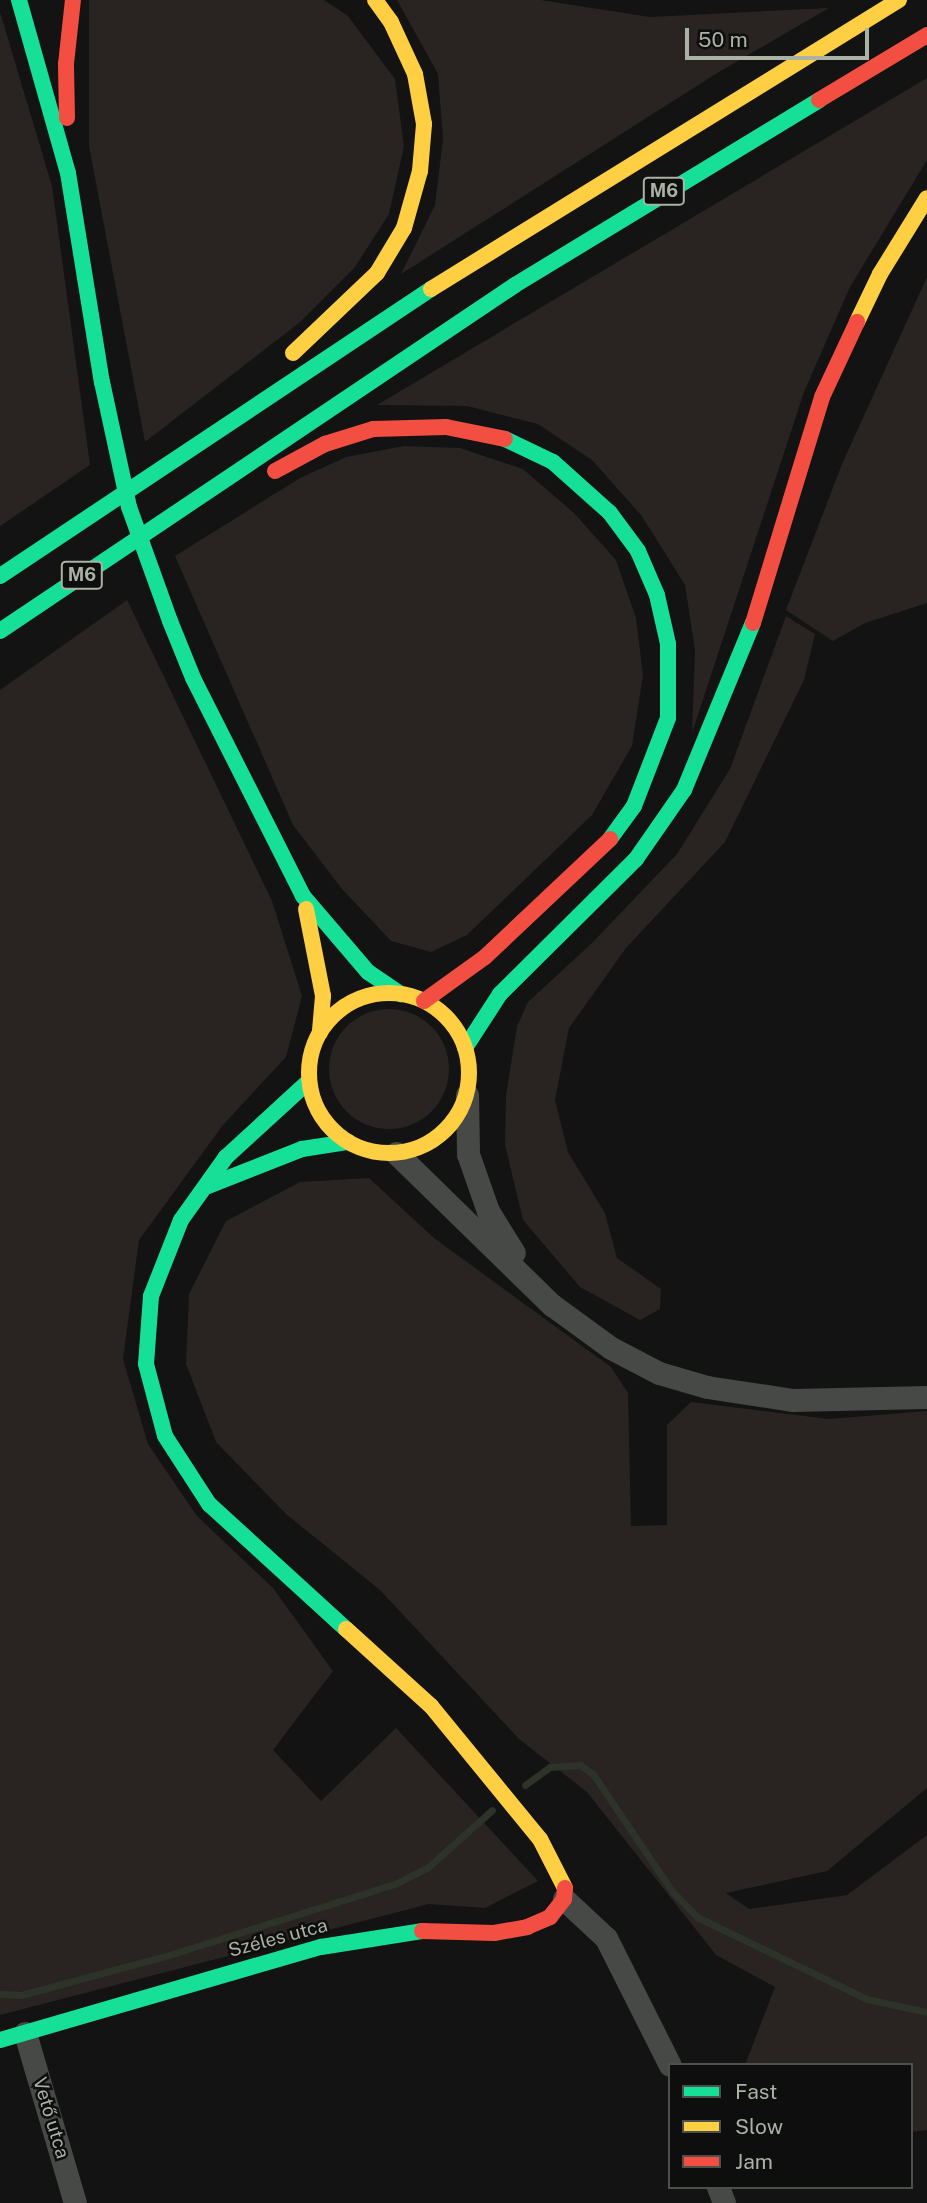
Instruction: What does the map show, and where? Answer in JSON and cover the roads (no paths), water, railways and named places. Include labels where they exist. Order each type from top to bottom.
[{"type":"main road","points":[[19,0],[68,173],[102,382],[129,507],[193,678],[303,896],[358,962],[401,994],[424,1001],[456,1029],[465,1048],[470,1071],[467,1095],[457,1117],[441,1135],[422,1146],[396,1153],[371,1152],[348,1142],[329,1126],[309,1081],[311,1056],[320,1033],[335,1013],[355,1001],[401,994]]},
{"type":"main road","points":[[68,173],[66,64],[73,0]]},
{"type":"main road","points":[[281,363],[377,273],[404,228],[420,171],[424,124],[415,74],[391,22],[375,0]]},
{"type":"main road","name":"M6","points":[[0,576],[508,237],[899,0]]},
{"type":"main road","name":"M6","points":[[0,631],[164,518],[515,285],[927,35]]},
{"type":"main road","points":[[465,1048],[500,994],[636,859],[684,790],[742,658],[822,397],[869,296],[927,198]]},
{"type":"main road","points":[[160,467],[261,380]]},
{"type":"main road","points":[[262,479],[325,444],[373,429],[446,427],[491,434],[553,462],[610,513],[638,551],[657,595],[668,644],[668,718],[657,756],[634,806],[605,847],[572,880],[485,957],[424,1001]]},
{"type":"main road","points":[[164,518],[238,493]]},
{"type":"main road","points":[[303,896],[323,996],[320,1033]]},
{"type":"main road","points":[[309,1081],[226,1157],[208,1186],[181,1220],[151,1296],[146,1364],[165,1436],[186,1474],[234,1530],[399,1673],[477,1758],[556,1862],[565,1884],[564,1899]]},
{"type":"main road","points":[[208,1186],[302,1149],[348,1142]]},
{"type":"main road","name":"Széles utca","points":[[0,2040],[321,1947],[418,1931],[494,1933],[527,1927],[550,1917],[564,1899]]},
{"type":"street","points":[[467,1095],[468,1154],[488,1211],[527,1277]]},
{"type":"street","points":[[396,1153],[527,1277],[552,1306],[611,1348],[659,1373],[707,1387],[793,1400],[927,1397]]},
{"type":"street","points":[[564,1899],[606,1938],[669,2063]]},
{"type":"street","name":"Vető utca","points":[[24,2034],[75,2203]]},
{"type":"waterway","points":[[525,1785],[550,1767],[580,1765],[593,1774],[672,1891],[697,1917],[867,1999],[927,2012]]},
{"type":"waterway","points":[[0,1994],[21,1995],[169,1955],[397,1883],[427,1868],[492,1810]]}]
